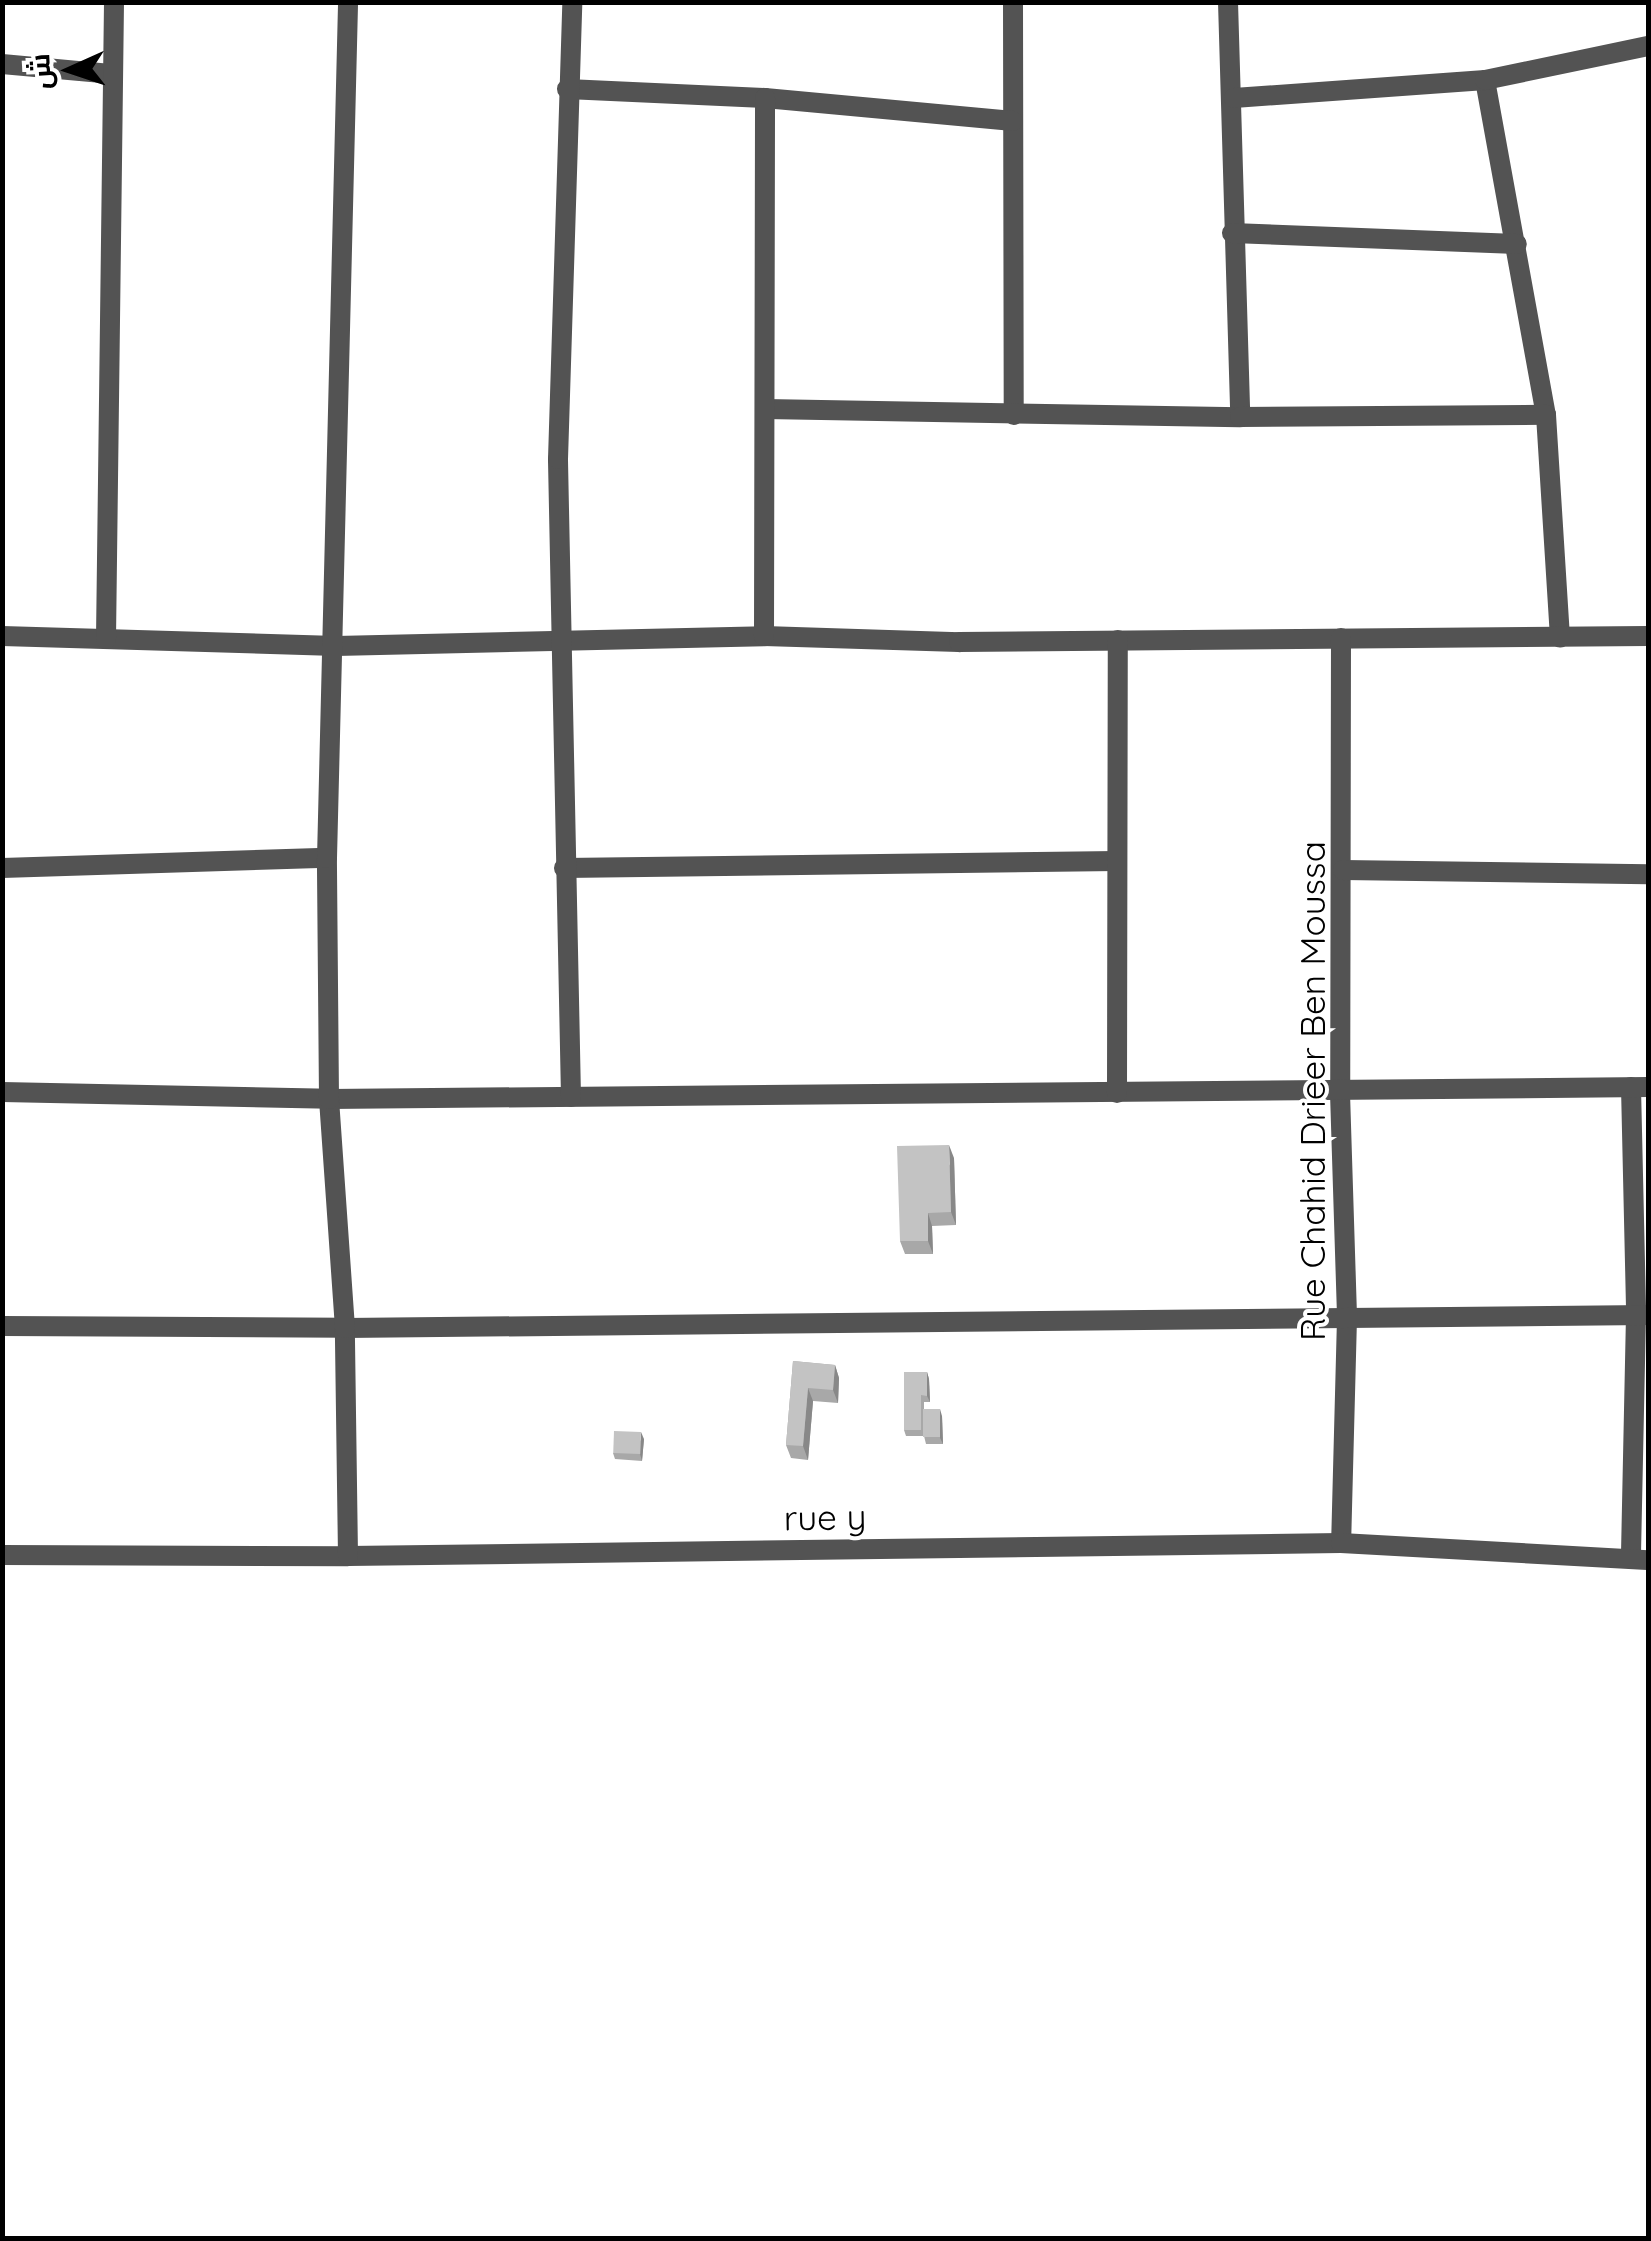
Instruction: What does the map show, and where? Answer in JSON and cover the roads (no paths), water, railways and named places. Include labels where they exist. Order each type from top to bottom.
[{"type":"street","points":[[106,639],[114,2]]},
{"type":"street","points":[[348,2],[340,225],[336,646],[327,858],[328,1099],[345,1328],[348,1556]]},
{"type":"street","points":[[571,1097],[558,420],[572,2]]},
{"type":"street","points":[[1013,2],[1014,415]]},
{"type":"street","points":[[1228,2],[1234,98],[1232,233],[1240,417]]},
{"type":"street","points":[[1234,98],[1485,80],[1648,46]]},
{"type":"street","points":[[2,64],[111,74]]},
{"type":"street","points":[[1485,80],[1546,414],[1560,638]]},
{"type":"street","points":[[567,89],[765,98],[1013,121]]},
{"type":"street","points":[[764,636],[765,98]]},
{"type":"street","points":[[1232,233],[1517,244]]},
{"type":"street","points":[[764,409],[926,408],[1014,415],[1240,417],[1546,414]]},
{"type":"street","points":[[2,636],[336,646],[764,636],[958,642],[1648,636]]},
{"type":"street","name":"Rue Chahid Drieer Ben Moussa","points":[[1341,638],[1340,1093],[1347,1318],[1341,1543]]},
{"type":"street","points":[[1117,1093],[1118,640]]},
{"type":"street","points":[[2,868],[327,858]]},
{"type":"street","points":[[564,868],[1117,861]]},
{"type":"street","points":[[1343,870],[1648,874]]},
{"type":"street","points":[[2,1092],[328,1099],[1340,1093],[1640,1087],[1640,1559]]},
{"type":"street","points":[[2,1326],[345,1328],[1642,1315]]},
{"type":"street","name":"rue y","points":[[2,1555],[348,1556],[1341,1543],[1640,1559]]}]
